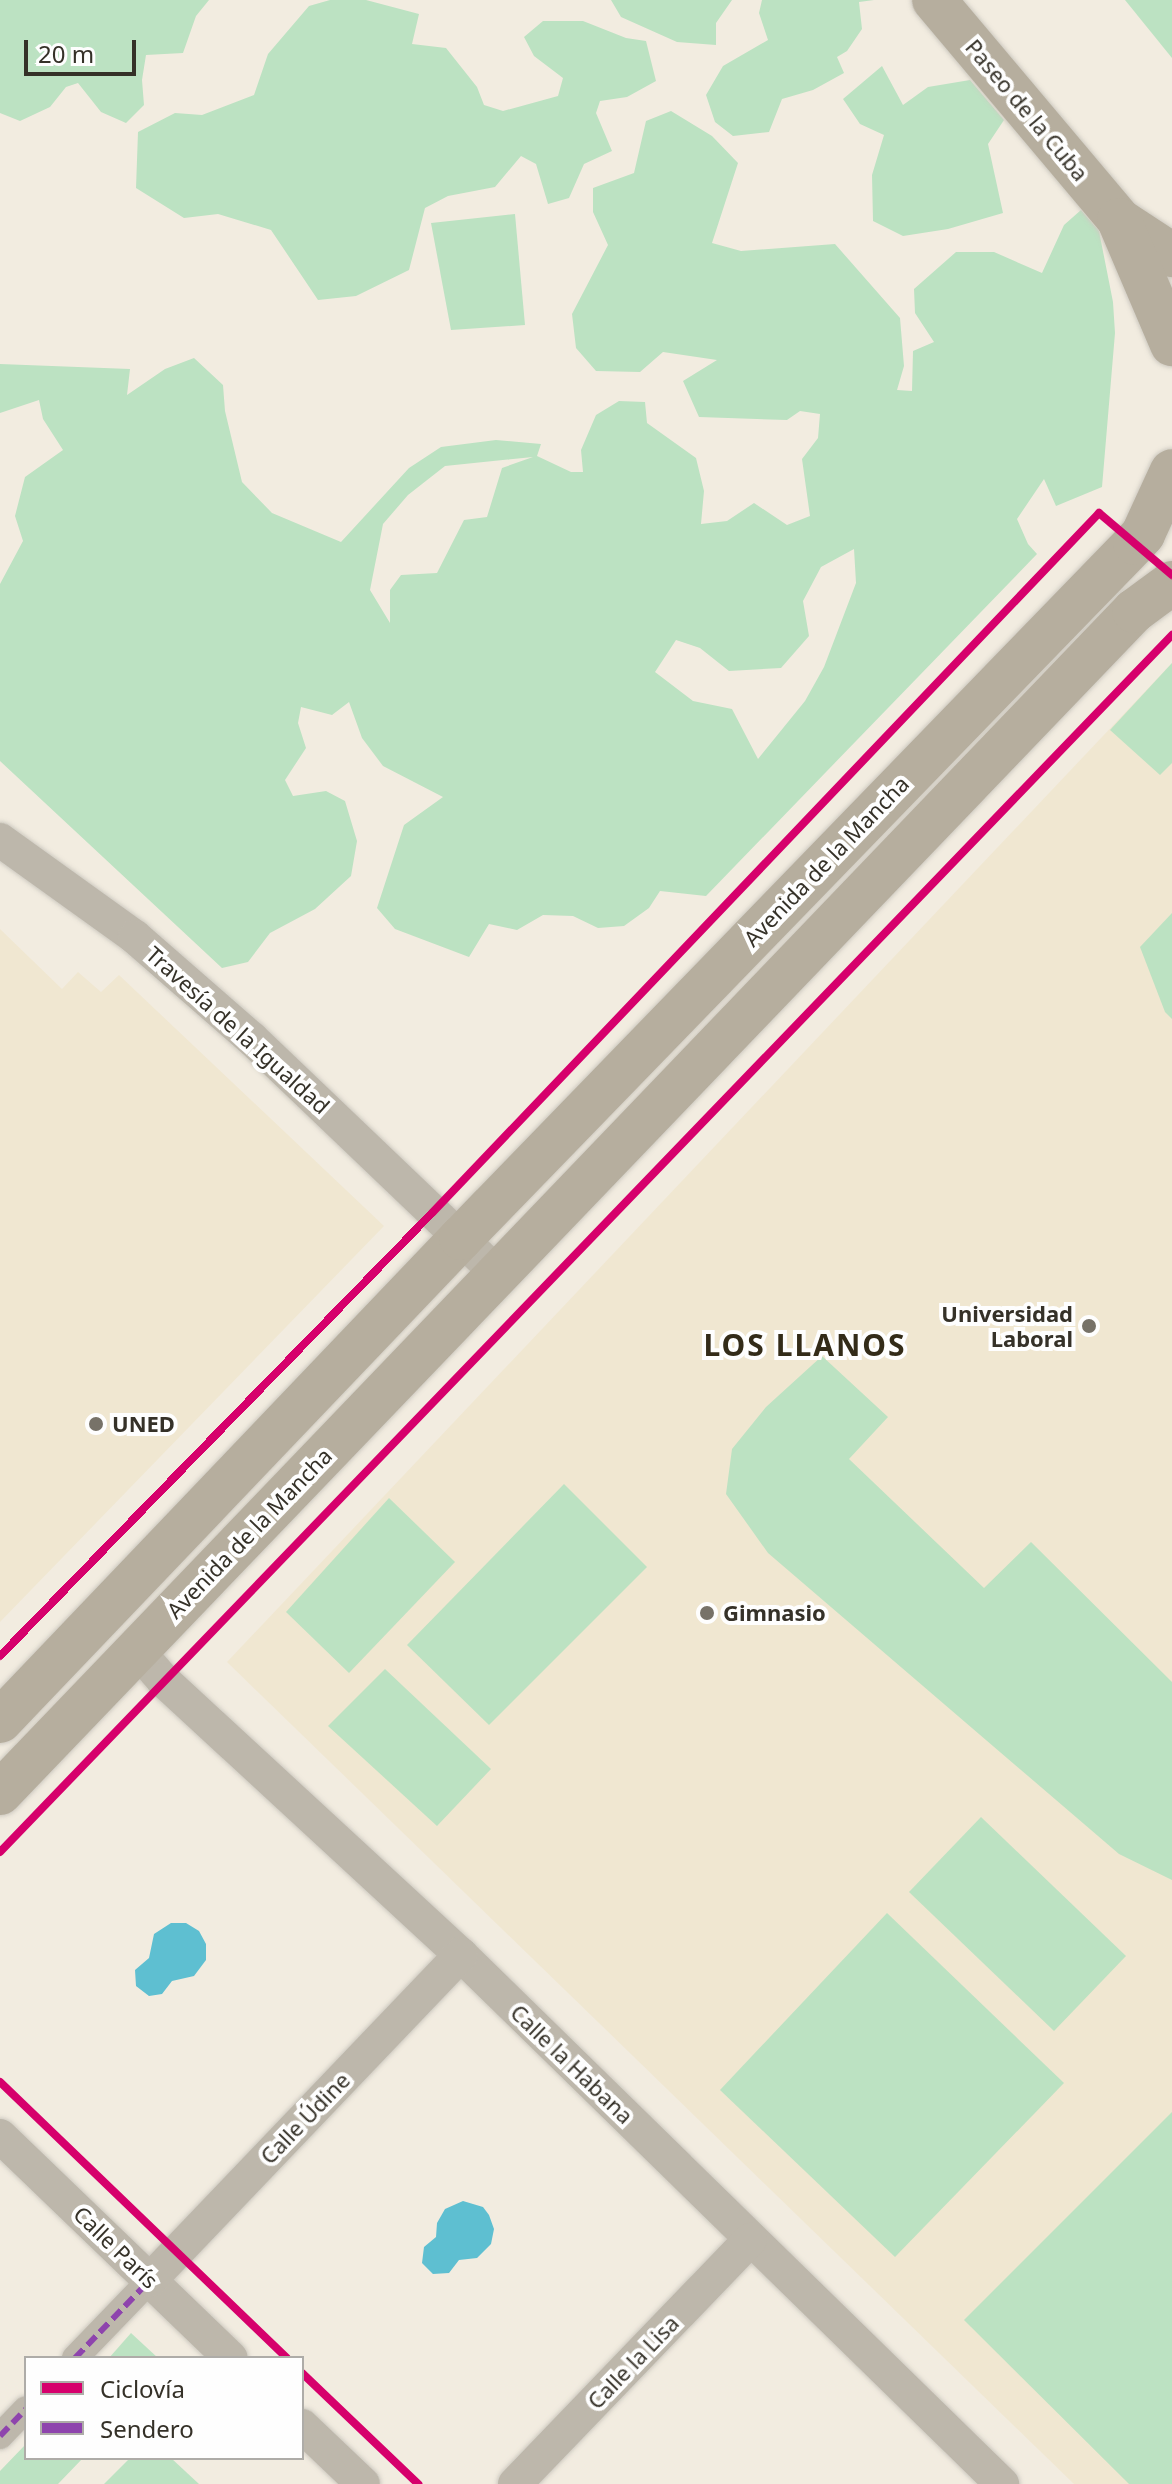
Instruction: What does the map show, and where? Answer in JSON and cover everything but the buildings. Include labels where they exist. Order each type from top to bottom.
[{"type":"main road","name":"Paseo de la Cuba","points":[[934,0],[1119,220],[1172,255]]},
{"type":"main road","name":"Paseo de la Cuba","points":[[1119,220],[1172,344]]},
{"type":"main road","name":"Avenida de la Mancha","points":[[0,1721],[461,1238],[1135,543],[1143,534],[1172,471]]},
{"type":"main road","name":"Avenida de la Mancha","points":[[0,1793],[1134,611],[1172,583]]},
{"type":"street","name":"Travesía de la Igualdad","points":[[0,840],[135,937],[252,1039],[461,1238]]},
{"type":"street","points":[[461,1238],[498,1274]]},
{"type":"street","name":"Calle la Habana","points":[[137,1650],[163,1680],[461,1955],[1002,2484]]},
{"type":"street","name":"Calle Údine","points":[[150,2280],[461,1955]]},
{"type":"street","name":"Calle París","points":[[0,2136],[229,2356]]},
{"type":"street","name":"Calle la Lisa","points":[[515,2484],[750,2240]]},
{"type":"street","points":[[77,2356],[150,2280]]},
{"type":"street","points":[[0,2436],[24,2411]]},
{"type":"street","points":[[304,2428],[363,2484]]},
{"type":"shaded area","points":[[1172,663],[1172,2484],[1074,2484],[227,1662]]},
{"type":"shaded area","name":"UNED","points":[[0,929],[62,989],[78,972],[101,992],[119,975],[384,1226],[0,1622]]},
{"type":"green space","points":[[0,0],[209,0],[196,16],[183,53],[146,55],[142,80],[144,105],[126,123],[101,112],[78,83],[66,87],[50,107],[20,121],[0,113]]},
{"type":"green space","points":[[330,0],[366,0],[419,14],[412,44],[446,48],[477,87],[484,105],[503,111],[558,96],[563,78],[534,56],[524,37],[543,21],[583,21],[626,38],[646,41],[656,81],[627,97],[600,101],[596,113],[612,151],[584,164],[569,198],[548,204],[536,164],[521,156],[495,187],[448,196],[425,208],[409,270],[356,296],[318,300],[271,230],[218,214],[184,218],[136,188],[138,132],[175,113],[202,115],[254,95],[268,54],[309,6]]},
{"type":"green space","points":[[611,0],[732,0],[716,23],[716,45],[677,42],[621,17]]},
{"type":"green space","points":[[762,0],[874,0],[859,2],[862,29],[847,51],[837,57],[844,73],[813,90],[782,99],[769,132],[733,136],[715,122],[706,95],[723,66],[768,40],[759,13]]},
{"type":"green space","points":[[1125,0],[1172,0],[1172,58]]},
{"type":"green space","points":[[882,66],[903,105],[928,87],[970,80],[1004,120],[988,144],[1003,213],[948,229],[903,236],[873,221],[872,175],[884,135],[860,124],[843,99]]},
{"type":"green space","points":[[671,111],[712,136],[738,163],[712,243],[741,251],[835,244],[900,318],[904,366],[897,390],[912,391],[913,351],[934,342],[915,313],[914,289],[956,252],[994,252],[1042,273],[1064,225],[1081,210],[1099,231],[1113,302],[1115,333],[1102,487],[1056,506],[1044,479],[1017,519],[1028,544],[1037,554],[706,896],[660,891],[649,908],[624,926],[598,928],[573,916],[543,915],[517,930],[489,924],[469,957],[395,929],[377,908],[404,825],[443,797],[383,766],[362,738],[349,702],[332,715],[301,707],[298,723],[306,748],[285,780],[293,796],[326,791],[345,801],[357,841],[351,876],[315,909],[270,933],[248,962],[222,968],[0,761],[0,584],[23,541],[15,516],[25,477],[63,450],[43,419],[39,400],[0,413],[0,364],[130,369],[127,395],[165,369],[194,358],[223,385],[225,411],[242,482],[272,513],[341,542],[409,468],[441,447],[496,440],[541,444],[537,456],[571,472],[583,472],[581,450],[596,415],[619,401],[645,402],[647,423],[696,458],[704,491],[701,524],[727,521],[754,503],[787,525],[810,516],[802,459],[818,438],[820,414],[800,411],[787,420],[699,417],[683,381],[717,360],[663,352],[640,372],[596,371],[576,348],[572,314],[608,245],[593,212],[593,188],[634,173],[646,121]],"holes":[[[533,457],[502,468],[487,517],[464,520],[437,573],[401,575],[390,590],[390,623],[370,590],[383,524],[408,495],[445,466]],[[854,549],[856,583],[824,667],[805,701],[758,759],[732,709],[693,701],[655,672],[676,640],[700,648],[729,671],[781,668],[809,636],[803,601],[821,567]]]},
{"type":"green space","points":[[515,214],[525,325],[451,330],[431,223]]},
{"type":"green space","points":[[1172,663],[1172,763],[1160,775],[1110,730]]},
{"type":"green space","points":[[1172,913],[1172,1019],[1165,1012],[1140,947]]},
{"type":"green space","points":[[822,1356],[888,1417],[849,1459],[984,1588],[1031,1542],[1172,1682],[1172,1880],[1119,1854],[768,1553],[726,1494],[732,1449],[766,1407]]},
{"type":"green space","points":[[564,1484],[647,1567],[489,1725],[407,1645]]},
{"type":"green space","points":[[389,1498],[455,1562],[349,1673],[286,1612]]},
{"type":"green space","points":[[385,1669],[491,1769],[437,1826],[328,1726]]},
{"type":"green space","points":[[981,1817],[1126,1956],[1054,2031],[909,1892]]},
{"type":"green space","points":[[887,1913],[1064,2083],[895,2257],[720,2090]]},
{"type":"green space","points":[[1172,2112],[1172,2484],[1129,2484],[964,2320]]},
{"type":"green space","points":[[131,2333],[156,2356],[111,2356]]},
{"type":"green space","points":[[24,2446],[24,2460],[81,2460],[58,2484],[0,2484],[0,2471]]},
{"type":"green space","points":[[128,2460],[173,2460],[199,2484],[104,2484]]},
{"type":"water","points":[[171,1923],[186,1923],[199,1931],[206,1944],[206,1960],[194,1976],[172,1981],[162,1994],[149,1996],[136,1986],[135,1970],[149,1958],[154,1934]]},
{"type":"water","points":[[463,2201],[483,2207],[489,2215],[494,2229],[491,2244],[477,2258],[459,2260],[449,2273],[433,2274],[422,2263],[424,2247],[436,2237],[437,2223],[445,2209]]},
{"type":"marked path","points":[[77,2356],[150,2280]]},
{"type":"marked path","points":[[0,2436],[24,2411]]},
{"type":"cycle path","points":[[0,1656],[432,1213],[1099,513],[1172,575]]},
{"type":"cycle path","points":[[0,1852],[1172,635]]},
{"type":"cycle path","points":[[0,2082],[285,2356]]},
{"type":"cycle path","points":[[304,2375],[418,2484]]},
{"type":"place","name":"Universidad Laboral","points":[[1089,1326]]},
{"type":"place","name":"UNED","points":[[96,1424]]},
{"type":"place","name":"Gimnasio","points":[[707,1613]]},
{"type":"district","name":"LOS LLANOS","points":[[805,1345]]}]
